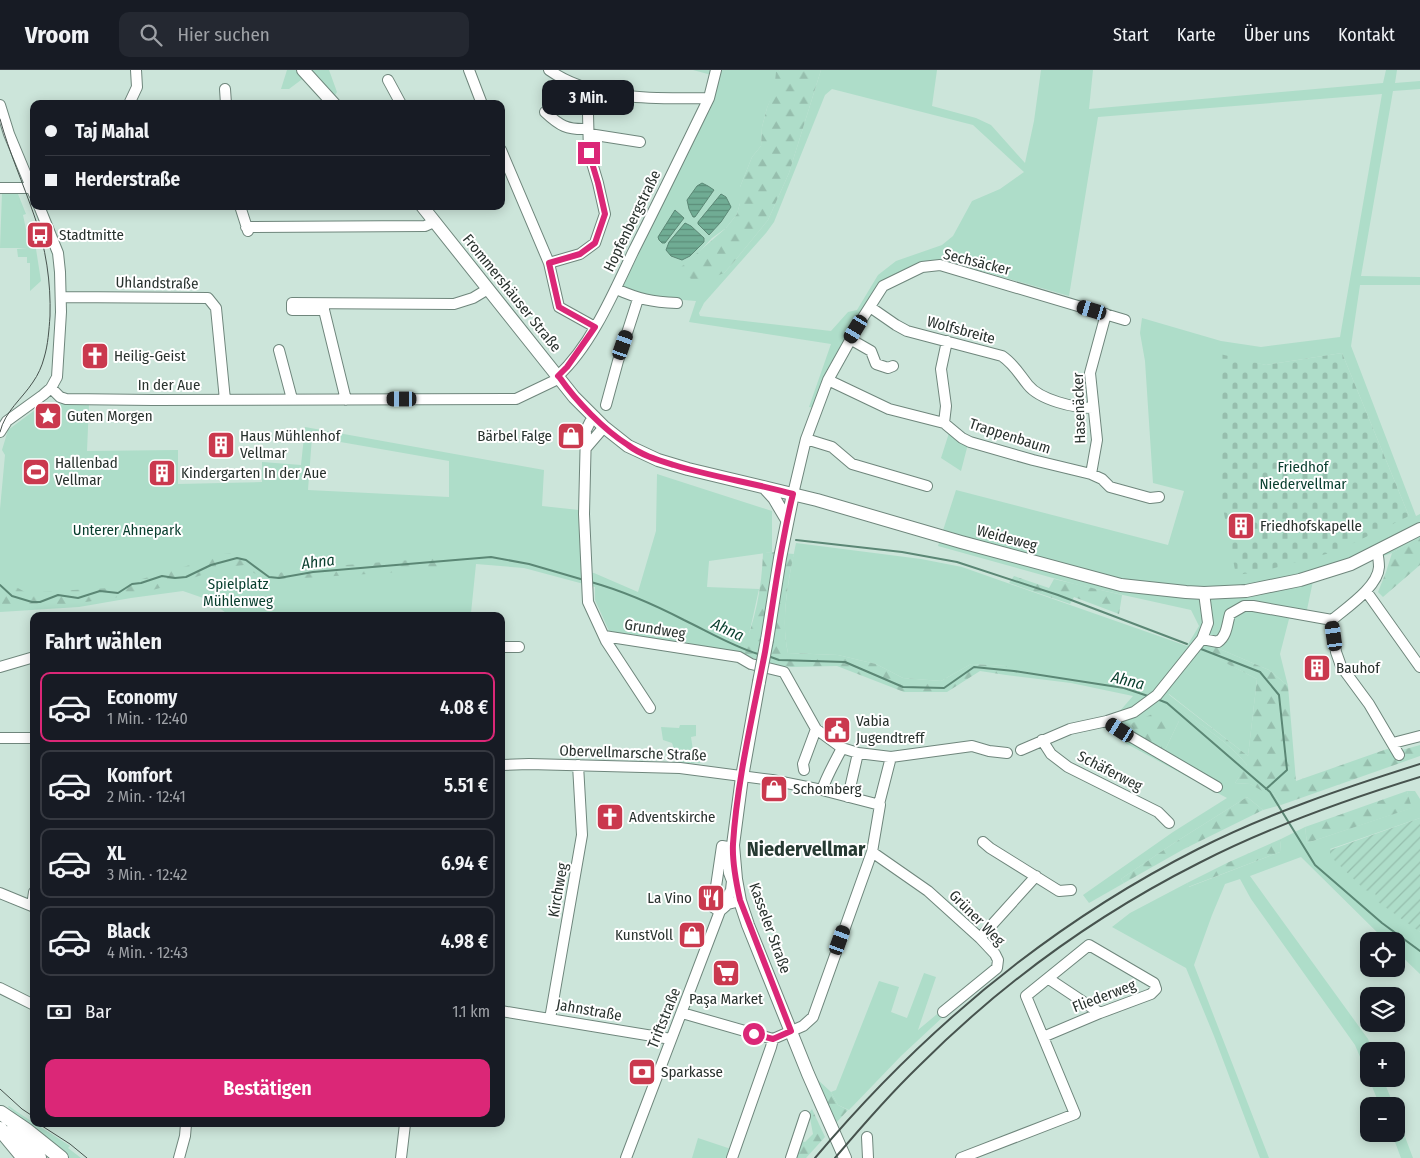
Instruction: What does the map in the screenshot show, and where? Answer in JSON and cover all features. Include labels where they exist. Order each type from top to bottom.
[{"type":"highway","points":[[0,1112],[39,1158]]},
{"type":"highway","points":[[0,1112],[61,1158]]},
{"type":"highway","points":[[0,1129],[24,1158]]},
{"type":"main road","points":[[303,70],[330,100]]},
{"type":"main road","name":"Frommershäuser Straße","points":[[425,210],[574,397],[596,417]]},
{"type":"main road","name":"Weideweg","points":[[596,417],[604,427],[628,446],[658,460],[793,494],[1121,585],[1204,593],[1249,590],[1300,580],[1351,564],[1420,529]]},
{"type":"main road","points":[[764,487],[774,498],[787,520]]},
{"type":"main road","name":"Kasseler Straße","points":[[793,494],[742,777],[733,845],[740,900],[822,1109],[845,1158]]},
{"type":"street","points":[[131,100],[137,87],[136,70]]},
{"type":"street","points":[[469,70],[480,100]]},
{"type":"street","points":[[549,70],[589,89],[649,99],[709,98]]},
{"type":"street","name":"Hopfenbergstraße","points":[[559,377],[595,327],[616,289],[709,98],[716,70]]},
{"type":"street","points":[[388,80],[399,100]]},
{"type":"street","points":[[225,89],[226,100]]},
{"type":"street","points":[[549,263],[580,254],[595,243],[605,214],[589,153],[589,89]]},
{"type":"street","points":[[0,106],[5,135],[30,189],[0,188]]},
{"type":"street","points":[[545,112],[557,123],[568,129],[640,142]]},
{"type":"street","points":[[505,159],[549,263],[559,307],[595,327]]},
{"type":"street","points":[[0,432],[7,421],[44,395],[51,388],[57,377],[61,297],[58,253],[41,210]]},
{"type":"street","points":[[241,210],[248,230],[425,226],[434,222]]},
{"type":"street","name":"Sechsäcker","points":[[793,494],[806,440],[828,380],[850,339],[883,286],[922,268],[940,265],[1125,320]]},
{"type":"street","points":[[616,289],[638,299],[677,303]]},
{"type":"street","points":[[346,400],[324,307],[454,304],[473,298],[488,290]]},
{"type":"street","name":"Uhlandstraße","points":[[61,297],[208,298],[216,308],[225,400]]},
{"type":"street","points":[[606,405],[638,299]]},
{"type":"street","name":"Wolfsbreite","points":[[870,307],[907,331],[1002,356],[1013,364],[1028,385],[1042,396],[1083,408],[1092,408]]},
{"type":"street","name":"Hasenäcker","points":[[1091,474],[1097,440],[1092,408],[1090,373],[1106,314]]},
{"type":"street","points":[[850,339],[871,351],[876,364],[888,368],[893,366]]},
{"type":"street","points":[[944,423],[946,406],[942,369],[947,341]]},
{"type":"street","points":[[279,350],[292,399]]},
{"type":"street","name":"In der Aue","points":[[51,388],[60,397],[66,399],[516,399],[559,377]]},
{"type":"street","name":"Trappenbaum","points":[[828,380],[889,409],[944,423],[970,442],[1091,474],[1110,487],[1150,498],[1159,497]]},
{"type":"street","points":[[596,417],[590,422],[586,430],[584,514],[588,602],[604,636],[650,708]]},
{"type":"street","points":[[586,448],[604,427]]},
{"type":"street","points":[[806,440],[832,447],[852,464],[927,486]]},
{"type":"street","points":[[1332,620],[1366,591],[1374,581],[1379,570],[1377,551]]},
{"type":"street","points":[[1366,591],[1420,667]]},
{"type":"street","points":[[1021,750],[1070,729],[1107,721],[1134,712],[1154,698],[1202,639],[1208,623],[1204,593]]},
{"type":"street","points":[[1202,639],[1218,642],[1222,639],[1225,635],[1230,614],[1244,606],[1332,620]]},
{"type":"street","points":[[1332,620],[1336,652],[1341,666],[1369,704],[1399,755]]},
{"type":"street","name":"Grundweg","points":[[604,636],[739,658],[751,664],[784,672],[816,729]]},
{"type":"street","points":[[505,647],[519,647]]},
{"type":"street","points":[[0,667],[30,658]]},
{"type":"street","points":[[1107,721],[1217,788]]},
{"type":"street","points":[[804,770],[804,764],[816,729],[842,748],[858,753],[890,757],[972,746],[1007,754]]},
{"type":"street","points":[[1393,743],[1420,736]]},
{"type":"street","points":[[0,738],[30,738]]},
{"type":"street","name":"Schäferweg","points":[[1042,740],[1052,754],[1068,767],[1158,812],[1169,823]]},
{"type":"street","points":[[822,790],[827,774],[832,770],[842,748]]},
{"type":"street","points":[[848,797],[858,753]]},
{"type":"street","points":[[682,1013],[773,1039],[803,1026],[813,1017],[872,852],[890,757]]},
{"type":"street","name":"Obervellmarsche Straße","points":[[505,765],[705,770],[772,780],[880,804]]},
{"type":"street","name":"Kirchweg","points":[[550,1019],[582,835],[578,766]]},
{"type":"street","points":[[983,842],[1059,891],[1071,890]]},
{"type":"street","points":[[722,846],[725,847],[728,847],[729,873],[732,881],[731,890],[727,898],[716,908],[713,907],[722,846]]},
{"type":"street","name":"Grüner Weg","points":[[872,852],[928,891],[980,938],[998,960],[997,968],[944,1012]]},
{"type":"street","points":[[980,938],[1036,876]]},
{"type":"street","points":[[0,893],[30,906]]},
{"type":"street","name":"Triftstraße","points":[[626,1158],[720,911],[728,904],[740,900]]},
{"type":"street","name":"Fliederweg","points":[[1043,1037],[1151,994],[1156,989],[1154,983],[1090,945],[1049,979]]},
{"type":"street","points":[[961,1158],[1075,1114],[1026,996],[1049,979],[1100,1013]]},
{"type":"street","points":[[0,988],[30,1003]]},
{"type":"street","name":"Jahnstraße","points":[[505,1011],[671,1039]]},
{"type":"street","points":[[732,1158],[773,1039]]},
{"type":"street","points":[[791,1158],[806,1116]]},
{"type":"street","points":[[179,1158],[186,1127]]},
{"type":"street","points":[[401,1158],[405,1127]]},
{"type":"street","points":[[867,1137],[868,1158]]},
{"type":"green space","points":[[287,70],[329,70],[337,92],[332,100],[327,100],[305,77],[289,89],[281,89]]},
{"type":"green space","points":[[693,70],[780,70],[776,73],[775,89],[762,127],[761,146],[752,157],[740,187],[740,203],[737,214],[726,228],[712,238],[700,251],[724,273],[768,220],[789,173],[821,70],[937,70],[932,106],[976,118],[991,125],[1025,163],[1034,121],[1041,70],[1093,70],[1089,109],[1383,83],[1386,70],[1397,70],[1395,83],[1420,81],[1420,89],[1393,91],[1361,276],[1420,277],[1420,285],[1360,285],[1351,346],[1416,516],[1420,514],[1420,537],[1392,553],[1313,581],[1305,619],[1289,619],[1280,654],[1288,686],[1269,670],[1215,647],[1203,651],[1257,679],[1248,756],[1169,694],[1167,698],[1229,746],[1247,765],[1235,783],[1250,784],[1273,793],[1281,805],[1263,810],[1247,797],[1121,879],[1124,883],[1089,903],[1083,895],[1173,832],[1227,798],[1127,744],[1105,728],[1133,696],[1071,683],[1006,675],[1006,666],[971,664],[941,681],[903,678],[876,664],[838,655],[788,653],[785,612],[788,584],[796,543],[921,559],[962,567],[1187,646],[1199,626],[1191,610],[1078,585],[938,546],[956,490],[1168,545],[1184,491],[1153,483],[1145,361],[1140,333],[1142,318],[1221,341],[1261,347],[1340,337],[1382,94],[1098,117],[1069,296],[950,262],[938,261],[883,283],[815,408],[809,407],[831,344],[689,322],[696,301],[646,297],[622,288],[712,103],[719,77]],"holes":[[[832,89],[973,125],[1024,172],[1000,189],[972,201],[953,236],[942,245],[896,261],[878,275],[857,310],[848,312],[831,331],[700,316],[699,313],[704,303],[774,222],[825,95]],[[721,195],[726,197],[709,234],[698,224]],[[676,210],[684,218],[665,242],[659,240],[661,232]],[[685,224],[691,226],[704,239],[704,242],[690,256],[682,260],[670,256],[669,242]],[[1342,353],[1409,516],[1246,361],[1266,365]],[[1179,721],[1165,750],[1139,737],[1130,724]]]},
{"type":"green space","points":[[780,70],[821,70],[789,173],[768,220],[733,263],[724,273],[696,284],[680,268],[726,228],[737,214],[740,203],[740,187],[752,157],[761,146],[762,127],[774,89],[776,72]]},
{"type":"green space","points":[[2,193],[18,194],[26,214],[23,215],[26,229],[30,227],[41,281],[30,291],[30,263],[27,263],[27,257],[18,257],[17,249],[27,248],[0,248]]},
{"type":"green space","name":"Friedhof Niedervellmar","points":[[1342,353],[1409,516],[1337,551],[1264,571],[1236,575],[1221,498],[1220,354],[1266,365]]},
{"type":"green space","name":"Unterer Ahnepark","points":[[43,404],[89,404],[87,451],[178,450],[178,484],[262,482],[262,462],[301,465],[305,427],[544,470],[542,506],[579,510],[583,572],[594,573],[638,592],[656,531],[657,474],[772,511],[772,552],[709,561],[707,587],[759,589],[748,639],[741,654],[610,633],[595,600],[595,587],[524,568],[476,564],[471,612],[225,612],[209,600],[183,591],[79,607],[0,612],[0,509],[5,455],[2,450],[8,430]],"holes":[[[312,437],[449,461],[449,497],[308,490]]]},
{"type":"green space","points":[[949,433],[968,444],[961,471],[941,458]]},
{"type":"green space","points":[[1420,537],[1420,565],[1383,597],[1378,592],[1392,553]]},
{"type":"green space","points":[[245,553],[263,568],[278,573],[308,568],[448,557],[448,569],[303,578],[275,584],[254,573],[244,565],[226,567],[223,554]]},
{"type":"green space","points":[[763,553],[794,554],[789,578],[785,617],[788,653],[838,655],[876,664],[903,678],[941,681],[971,664],[1007,666],[1006,675],[980,671],[947,692],[904,692],[837,666],[791,667],[773,665],[741,654],[757,605]]},
{"type":"green space","points":[[213,556],[217,569],[192,579],[139,593],[86,602],[5,609],[0,602],[1,583],[7,582],[25,592],[111,588],[190,565]]},
{"type":"green space","points":[[1014,576],[1049,588],[1054,579],[1122,595],[1119,614],[1074,597],[1070,604],[1009,583]]},
{"type":"green space","points":[[1215,647],[1269,670],[1288,686],[1296,781],[1387,749],[1402,750],[1420,745],[1420,756],[1281,805],[1273,793],[1264,792],[1250,784],[1235,783],[1239,777],[1238,771],[1247,765],[1239,755],[1166,698],[1168,694],[1248,756],[1257,679],[1202,651]]},
{"type":"green space","points":[[1159,711],[1179,721],[1165,750],[1139,737],[1130,724]]},
{"type":"green space","points":[[680,725],[696,725],[696,736],[691,737],[694,757],[699,757],[700,763],[679,764],[672,743],[663,740],[661,727],[679,728]]},
{"type":"green space","points":[[1407,791],[1415,791],[1420,799],[1420,818],[1330,849],[1375,893],[1420,932],[1420,974],[1405,960],[1405,932],[1377,932],[1301,857],[1250,876],[1360,1028],[1360,1032],[1363,1032],[1368,1039],[1369,1042],[1360,1042],[1360,1057],[1355,1045],[1251,899],[1240,879],[1225,884],[1194,965],[1269,1158],[1260,1158],[1186,968],[1112,927],[1130,913],[1187,883],[1189,887],[1280,852],[1281,839],[1305,827],[1307,843],[1411,808]]},
{"type":"green space","points":[[1407,791],[1412,808],[1307,843],[1305,827]]},
{"type":"green space","points":[[1247,797],[1263,810],[1184,849],[1124,883],[1121,879],[1174,843]]},
{"type":"green space","points":[[1420,818],[1420,932],[1378,902],[1375,893],[1365,890],[1330,856],[1330,850]]},
{"type":"green space","points":[[1281,839],[1280,852],[1188,887],[1187,883]]},
{"type":"green space","points":[[924,973],[936,977],[918,1030],[942,1010],[945,1015],[901,1056],[849,1110],[838,1105],[831,1092],[836,1090],[879,981],[899,987],[891,1012],[907,1018]]},
{"type":"green space","points":[[817,1079],[831,1092],[838,1105],[848,1110],[836,1123]]},
{"type":"green space","points":[[1372,1087],[1386,1087],[1390,1097],[1376,1097]]},
{"type":"green space","points":[[8,1107],[30,1121],[30,1127],[40,1127],[70,1146],[68,1148],[81,1158],[66,1158],[12,1113],[13,1111]]},
{"type":"green space","points":[[812,1109],[825,1137],[806,1158],[794,1158],[801,1141],[805,1142],[813,1134],[809,1113]]},
{"type":"green space","points":[[1405,1137],[1413,1158],[1401,1158],[1395,1142],[1405,1142]]},
{"type":"green space","points":[[698,1138],[731,1149],[728,1158],[692,1158]]},
{"type":"shaded area","points":[[702,183],[714,190],[695,217],[693,217],[687,200],[697,186]]},
{"type":"shaded area","points":[[721,194],[726,197],[731,207],[709,235],[698,222]]},
{"type":"shaded area","points":[[675,210],[684,218],[665,243],[662,243],[658,237]]},
{"type":"shaded area","points":[[685,223],[704,238],[704,242],[690,256],[682,260],[671,256],[666,250],[669,242]]},
{"type":"waterway","points":[[796,540],[902,552],[957,562],[1058,595],[1187,644]]},
{"type":"waterway","name":"Ahna","points":[[0,585],[12,596],[32,602],[40,602],[58,595],[78,598],[100,591],[118,593],[132,584],[162,576],[186,577],[211,565],[237,558],[246,560],[269,577],[279,578],[313,572],[491,557],[529,564],[584,580]]},
{"type":"waterway","name":"Ahna","points":[[591,582],[650,604],[730,643],[758,654]]},
{"type":"waterway","points":[[1201,649],[1260,672],[1279,695],[1287,770],[1266,789]]},
{"type":"waterway","name":"Ahna","points":[[768,656],[779,660],[845,662],[903,687],[944,688],[974,667],[1014,671],[1124,688],[1148,696]]},
{"type":"waterway","name":"Ahna","points":[[1157,699],[1167,703],[1270,792],[1315,865],[1382,923],[1420,951]]},
{"type":"tram line","points":[[0,119],[30,204]]},
{"type":"tram line","points":[[0,432],[6,418],[37,376],[47,343],[50,316],[49,278],[42,240],[32,210]]},
{"type":"tram line","points":[[0,1089],[30,1114]]},
{"type":"tram line","points":[[44,1127],[87,1158]]},
{"type":"railway","points":[[815,1158],[856,1111],[944,1024],[1040,946],[1091,911],[1143,879],[1225,836],[1307,802],[1420,764]]},
{"type":"railway","points":[[835,1158],[897,1088],[950,1036],[1016,979],[1087,928],[1161,883],[1226,850],[1280,826],[1364,795],[1420,777]]},
{"type":"place","name":"Stadtmitte","points":[[40,235]]},
{"type":"place","name":"Heilig-Geist","points":[[95,356]]},
{"type":"place","name":"Guten Morgen","points":[[48,416]]},
{"type":"place","name":"Bärbel Falge","points":[[571,436]]},
{"type":"place","name":"Haus Mühlenhof Vellmar","points":[[221,445]]},
{"type":"place","name":"Hallenbad Vellmar","points":[[36,472]]},
{"type":"place","name":"Kindergarten In der Aue","points":[[162,473]]},
{"type":"place","name":"Friedhofskapelle","points":[[1241,526]]},
{"type":"place","name":"Bauhof","points":[[1317,668]]},
{"type":"place","name":"Vabia Jugendtreff","points":[[837,730]]},
{"type":"place","name":"Schomberg","points":[[774,789]]},
{"type":"place","name":"Adventskirche","points":[[610,817]]},
{"type":"place","name":"La Vino","points":[[711,898]]},
{"type":"place","name":"KunstVoll","points":[[692,935]]},
{"type":"place","name":"Paşa Market","points":[[726,973]]},
{"type":"place","name":"Sparkasse","points":[[642,1072]]},
{"type":"district","name":"Niedervellmar","points":[[806,849]]},
{"type":"route","points":[[589,153],[605,214],[595,243],[580,254],[549,263],[559,307],[595,327],[567,367],[558,376],[574,397],[604,427],[628,446],[658,460],[688,469],[793,494],[742,777],[733,845],[740,900],[748,925],[791,1031],[773,1039],[754,1034]]},
{"type":"park label","name":"Spielplatz Mühlenweg","points":[[238,592]]}]
